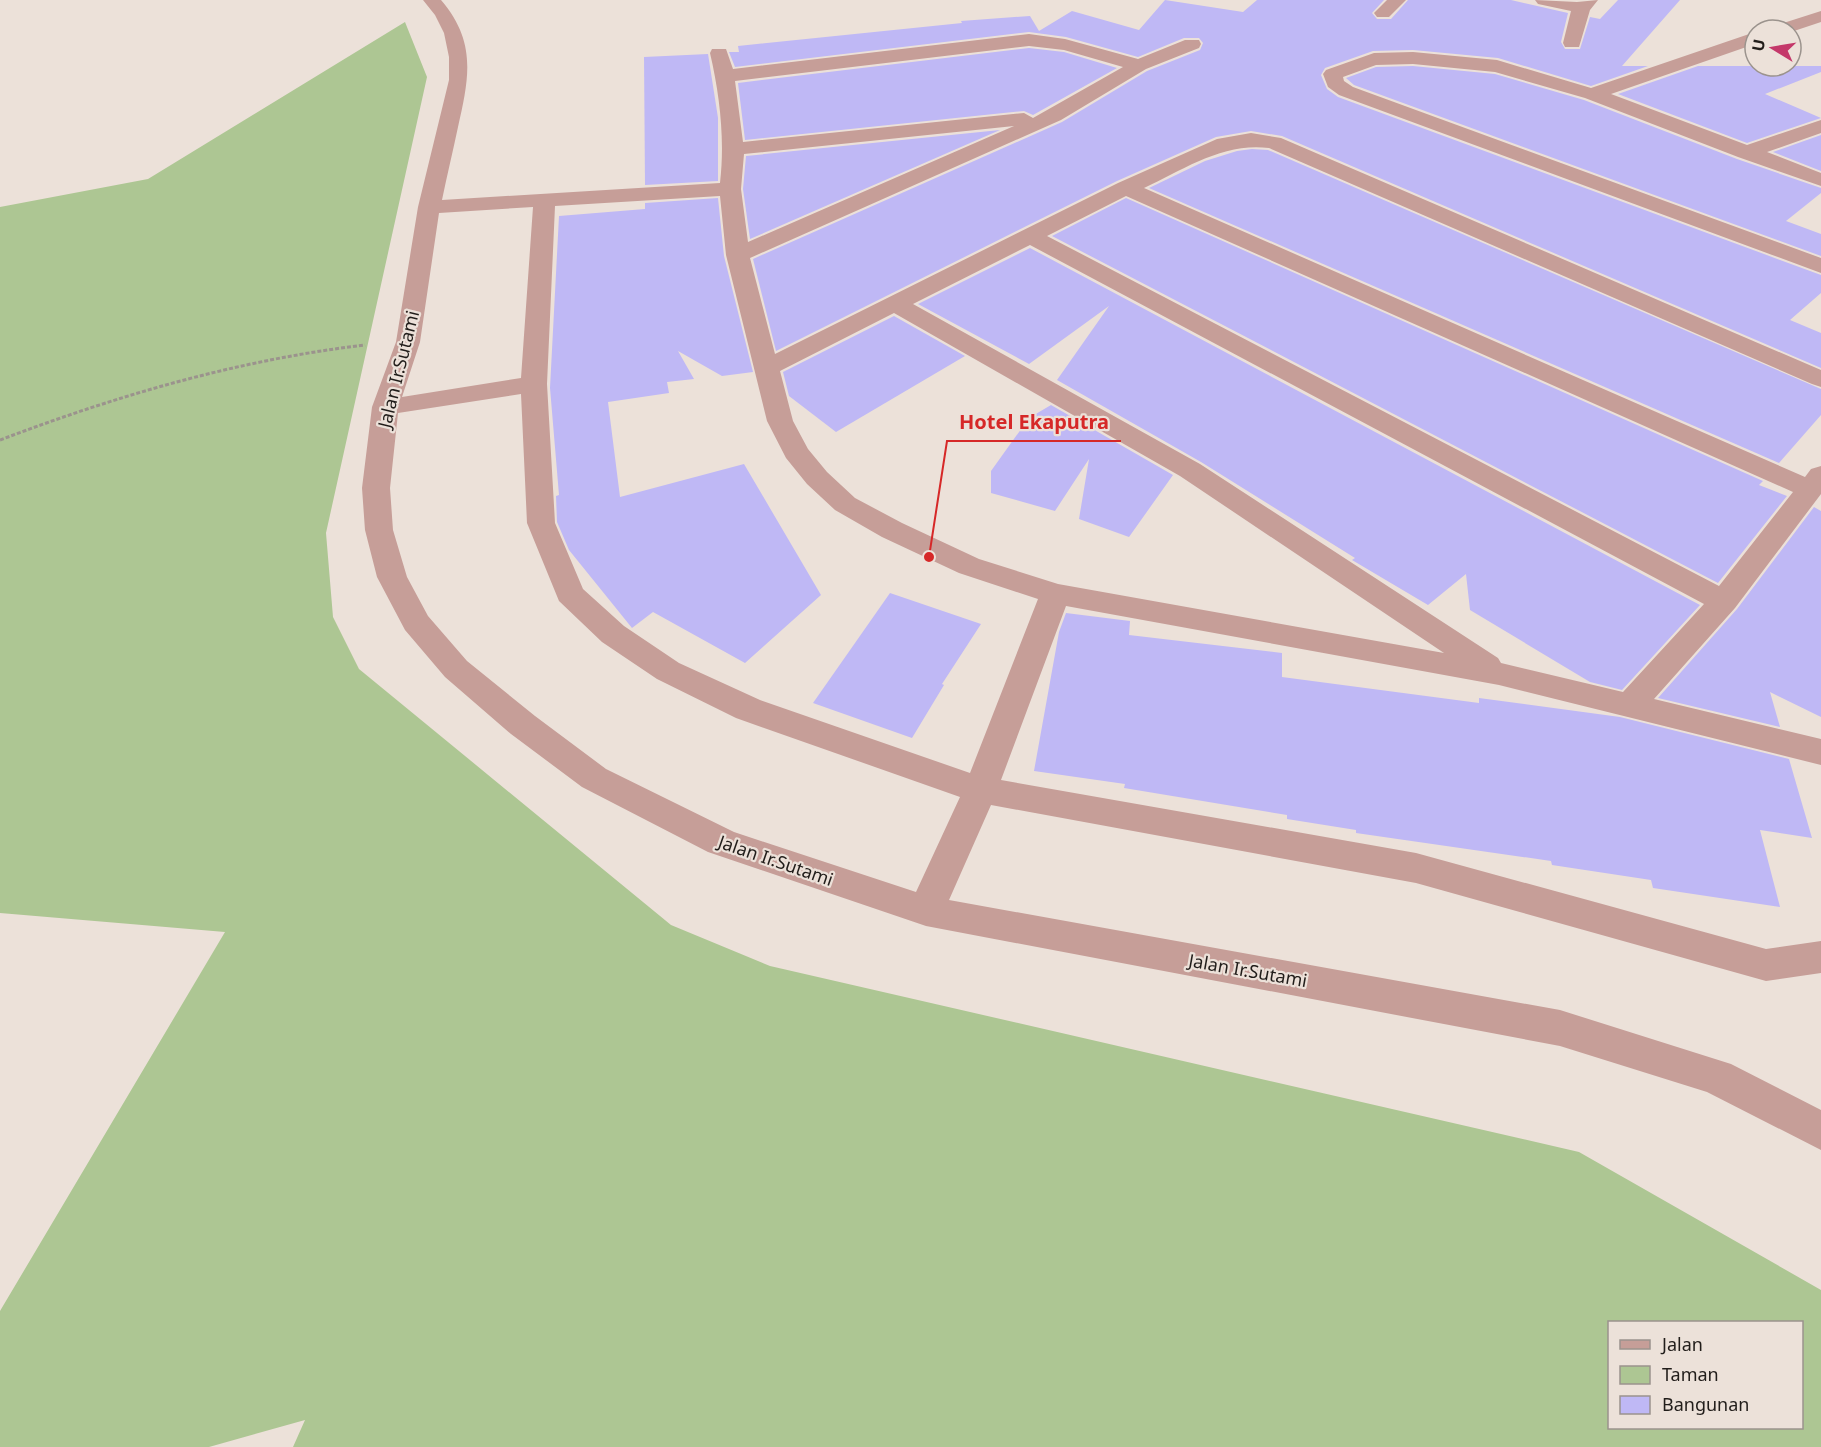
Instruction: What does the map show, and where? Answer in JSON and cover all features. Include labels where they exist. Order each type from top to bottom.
[{"type":"street","name":"Jalan Ir.Sutami","points":[[432,0],[443,13],[453,33],[458,57],[459,80],[429,207],[408,342],[385,407],[376,488],[379,530],[392,577],[416,622],[456,669],[523,725],[594,778],[721,842],[926,911],[1560,1028],[1717,1077],[1821,1131]]},
{"type":"street","points":[[1383,13],[1397,0]]},
{"type":"street","points":[[1544,0],[1585,4],[1572,43]]},
{"type":"street","points":[[1803,22],[1821,16]]},
{"type":"street","points":[[1139,65],[1065,45],[1029,40],[722,65],[734,149],[730,189],[738,255],[780,421],[796,452],[818,478],[844,504],[892,530],[969,566],[1055,594],[1499,675],[1821,752]]},
{"type":"street","points":[[1592,94],[1743,42]]},
{"type":"street","points":[[738,255],[1054,116],[1139,65],[1192,44]]},
{"type":"street","points":[[1821,180],[1592,94],[1497,66],[1413,58],[1374,59],[1333,74],[1335,83],[1346,91],[1821,266]]},
{"type":"street","points":[[734,149],[1054,116]]},
{"type":"street","points":[[1745,153],[1821,126]]},
{"type":"street","points":[[766,368],[1126,188],[1224,143],[1251,139],[1274,142],[1821,379]]},
{"type":"street","points":[[1126,188],[1815,482],[1724,601],[1630,705]]},
{"type":"street","points":[[429,207],[730,189]]},
{"type":"street","points":[[544,201],[534,384],[541,523],[570,594],[613,634],[668,671],[748,709],[980,790],[1416,868],[1766,964],[1821,957]]},
{"type":"street","points":[[1030,236],[1724,601]]},
{"type":"street","points":[[895,304],[1190,470],[1499,675]]},
{"type":"street","points":[[385,407],[534,384]]},
{"type":"street","points":[[926,911],[980,790],[1055,594]]},
{"type":"path","points":[[0,441],[145,389],[309,350],[408,342]]},
{"type":"green space","points":[[405,22],[427,77],[326,533],[333,617],[359,669],[671,925],[770,966],[1579,1152],[1821,1290],[1821,1447],[293,1447],[305,1420],[209,1447],[0,1447],[0,1311],[225,932],[0,913],[0,207],[148,179]]},
{"type":"building","points":[[1165,0],[1243,12],[1257,0],[1384,0],[1372,13],[1377,19],[1391,19],[1408,0],[1511,0],[1568,13],[1561,42],[1565,49],[1580,49],[1590,17],[1600,19],[1618,0],[1680,0],[1622,66],[1648,66],[1591,86],[1498,58],[1413,50],[1373,51],[1325,68],[1321,75],[1327,89],[1338,97],[1821,275],[1821,293],[1790,320],[1821,333],[1821,368],[1282,136],[1251,131],[1216,137],[1117,181],[776,351],[753,259],[1062,122],[1147,71],[1200,50],[1203,43],[1199,38],[1184,38],[1138,57],[1066,37],[1029,32],[735,67],[729,52],[739,52],[738,46],[962,23],[961,21],[1030,16],[1039,31],[1072,11],[1139,30]]},
{"type":"building","points":[[1029,48],[1064,52],[1117,68],[1033,115],[1024,111],[745,140],[738,83]]},
{"type":"building","points":[[708,54],[718,118],[718,181],[645,185],[644,57]]},
{"type":"building","points":[[1413,66],[1495,74],[1584,100],[1737,159],[1821,188],[1821,193],[1786,221],[1821,234],[1821,256],[1354,85],[1346,78],[1376,67]]},
{"type":"building","points":[[1698,66],[1743,66],[1743,78],[1803,78],[1803,66],[1821,66],[1821,72],[1765,94],[1821,118],[1747,143],[1618,94]]},
{"type":"building","points":[[1000,130],[750,239],[743,189],[746,156]]},
{"type":"building","points":[[1821,135],[1821,171],[1773,152]]},
{"type":"building","points":[[1252,149],[1268,150],[1821,389],[1821,415],[1779,463],[1149,188],[1205,161]]},
{"type":"building","points":[[718,198],[724,256],[753,372],[722,376],[678,351],[694,379],[667,382],[669,393],[608,402],[620,497],[744,464],[821,595],[745,663],[653,612],[632,628],[569,550],[557,522],[556,496],[559,495],[550,388],[559,216],[645,209],[645,203]]},
{"type":"building","points":[[1126,198],[1763,481],[1759,485],[1787,496],[1718,583],[1052,236]]},
{"type":"building","points":[[1030,248],[1700,605],[1622,690],[1590,682],[1470,610],[1466,574],[1428,605],[1352,560],[1355,558],[1201,462],[1057,380],[1109,306],[1029,364],[918,304]]},
{"type":"building","points":[[894,316],[965,356],[836,432],[789,396],[783,372]]},
{"type":"building","points":[[1051,405],[1173,475],[1129,537],[1079,519],[1089,459],[1055,511],[991,493],[991,471],[1029,418]]},
{"type":"building","points":[[1814,507],[1821,511],[1821,717],[1770,692],[1780,727],[1658,698],[1737,609]]},
{"type":"building","points":[[890,593],[981,624],[942,684],[944,685],[912,738],[813,703]]},
{"type":"building","points":[[1066,613],[1130,621],[1129,635],[1282,653],[1282,677],[1479,703],[1479,698],[1620,717],[1789,759],[1812,838],[1760,830],[1780,907],[1653,888],[1651,880],[1552,865],[1551,861],[1356,833],[1356,830],[1287,819],[1287,815],[1124,788],[1125,784],[1034,771],[1059,632]]},
{"type":"place","name":"Hotel Ekaputra","points":[[929,557]]}]
